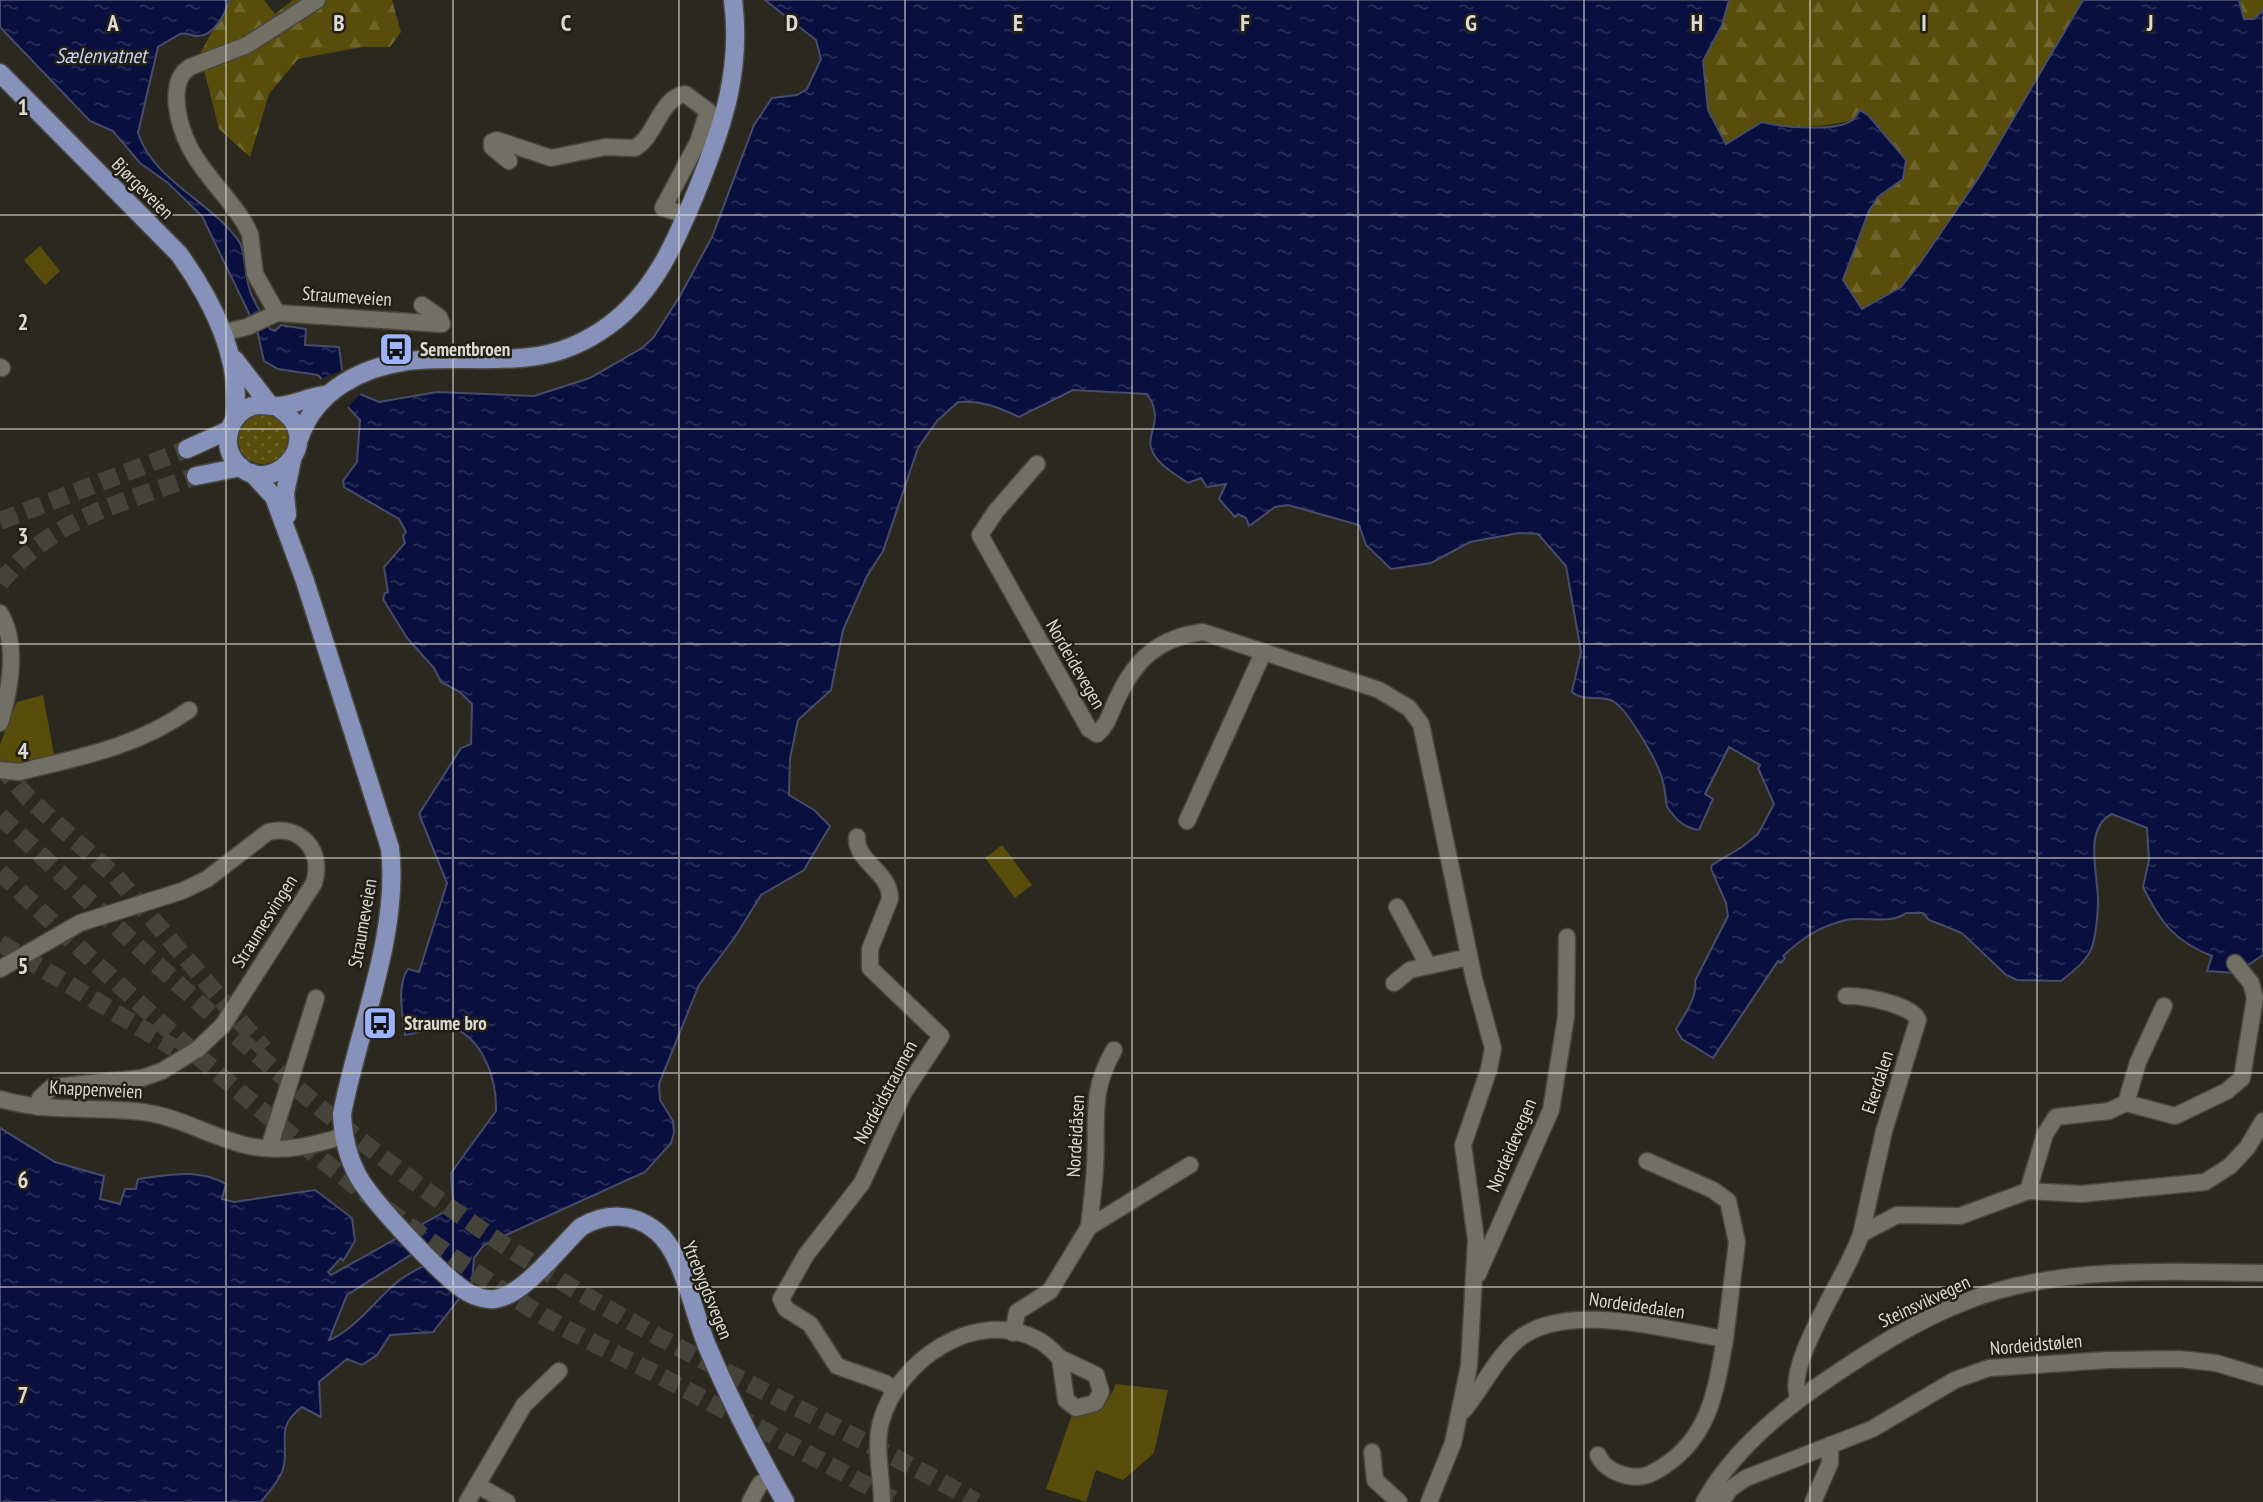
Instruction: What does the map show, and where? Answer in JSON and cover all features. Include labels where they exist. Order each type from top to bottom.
[{"type":"main road","points":[[187,449],[232,424],[250,407],[273,406],[326,394],[371,368],[408,359],[534,357],[590,338],[624,313],[648,288],[665,261],[686,215],[730,99],[737,39],[733,0]]},
{"type":"main road","name":"Bjørgeveien","points":[[0,73],[178,254],[201,286],[230,351]]},
{"type":"main road","points":[[230,351],[273,406],[290,416],[299,439]]},
{"type":"main road","points":[[230,351],[236,385],[231,454],[247,470]]},
{"type":"main road","points":[[196,476],[247,470],[274,473],[292,460],[308,418],[326,394]]},
{"type":"main road","name":"Straumeveien","points":[[291,546],[285,493],[292,460]]},
{"type":"main road","name":"Straumeveien","points":[[247,470],[274,497],[380,814],[393,874],[388,922],[342,1114],[343,1136],[357,1174],[394,1221],[468,1293],[496,1299]]},
{"type":"main road","name":"Ytrebygdsvegen","points":[[496,1299],[524,1283],[568,1239],[592,1221],[623,1216],[636,1219],[656,1231],[672,1251],[707,1346],[771,1477],[778,1500]]},
{"type":"street","points":[[265,319],[246,224],[189,148],[180,122],[177,88],[184,71],[190,67],[247,45],[317,0]]},
{"type":"street","points":[[509,161],[492,147],[492,142],[496,140],[551,158],[605,147],[628,150],[648,138],[670,102],[680,95],[689,96],[708,111],[698,142],[663,208],[686,215]]},
{"type":"street","name":"Straumeveien","points":[[222,333],[265,319],[442,324],[439,317],[422,305]]},
{"type":"street","name":"Nordeidevegen","points":[[1037,464],[996,511],[980,535],[1089,729],[1097,733],[1105,727],[1119,694],[1140,660],[1159,644],[1181,635],[1203,632],[1393,696],[1409,708],[1421,724],[1469,957],[1493,1048],[1489,1069],[1463,1145],[1475,1214],[1476,1279],[1469,1366],[1460,1415],[1445,1465],[1429,1502]]},
{"type":"street","points":[[0,613],[11,689],[0,723]]},
{"type":"street","points":[[1186,821],[1263,653]]},
{"type":"street","points":[[0,770],[19,772],[134,742],[160,730],[189,710]]},
{"type":"street","name":"Straumesvingen","points":[[0,969],[80,923],[183,891],[207,879],[268,831],[279,829],[302,836],[317,859],[318,870],[314,883],[236,1006],[211,1038],[181,1061],[142,1078],[52,1087],[40,1098],[38,1107]]},
{"type":"street","name":"Nordeidstraumen","points":[[857,837],[860,851],[880,872],[890,891],[870,949],[870,968],[941,1035],[904,1092],[862,1183],[806,1255],[781,1299],[781,1304],[810,1324],[837,1366],[886,1383],[893,1390]]},
{"type":"street","points":[[1397,907],[1428,965]]},
{"type":"street","name":"Nordeidevegen","points":[[1476,1279],[1551,1110],[1566,1017],[1567,937]]},
{"type":"street","points":[[1394,982],[1404,972],[1469,957]]},
{"type":"street","points":[[2028,1191],[2045,1134],[2056,1117],[2109,1111],[2126,1103],[2175,1116],[2227,1091],[2242,1078],[2255,998],[2251,983],[2235,963]]},
{"type":"street","name":"Ekerdalen","points":[[1800,1399],[1795,1385],[1800,1362],[1845,1274],[1861,1234],[1884,1131],[1918,1020],[1911,1011],[1872,998],[1846,996]]},
{"type":"street","points":[[269,1148],[316,998]]},
{"type":"street","points":[[2126,1103],[2138,1062],[2164,1006]]},
{"type":"street","name":"Nordeidåsen","points":[[1013,1333],[1017,1312],[1050,1291],[1089,1227],[1095,1168],[1096,1093],[1101,1073],[1114,1051]]},
{"type":"street","name":"Knappenveien","points":[[0,1099],[38,1107],[89,1107],[152,1113],[248,1145],[269,1148],[307,1147],[343,1136]]},
{"type":"street","points":[[1861,1234],[1898,1215],[1960,1216],[2028,1191],[2081,1194],[2205,1182],[2231,1166],[2247,1148],[2263,1121]]},
{"type":"street","points":[[1598,1455],[1608,1468],[1640,1477],[1657,1471],[1687,1447],[1710,1409],[1725,1339],[1737,1242],[1728,1201],[1713,1190],[1647,1161]]},
{"type":"street","name":"Nordeidåsen","points":[[1089,1227],[1190,1165]]},
{"type":"street","name":"Steinsvikvegen","points":[[1704,1502],[1739,1457],[1800,1399],[1895,1335],[1964,1302],[2069,1278],[2263,1273]]},
{"type":"street","name":"Nordeidedalen","points":[[1460,1415],[1514,1343],[1550,1323],[1593,1319],[1725,1339]]},
{"type":"street","points":[[882,1502],[880,1424],[893,1390],[908,1370],[944,1344],[966,1335],[1013,1333],[1039,1340],[1060,1358]]},
{"type":"street","name":"Nordeidstølen","points":[[1721,1502],[1730,1489],[1746,1478],[1891,1419],[1955,1380],[1989,1368],[2108,1360],[2179,1359],[2216,1363],[2263,1377]]},
{"type":"street","points":[[467,1502],[524,1405],[559,1371]]},
{"type":"street","points":[[1813,1502],[1830,1463],[1829,1445]]},
{"type":"street","points":[[1372,1452],[1375,1480],[1399,1502]]},
{"type":"street","points":[[750,1502],[760,1485],[771,1477]]},
{"type":"street","points":[[477,1485],[507,1502]]},
{"type":"green space","points":[[229,0],[264,0],[275,14],[293,0],[392,0],[401,32],[390,47],[362,47],[298,59],[269,94],[250,157],[219,129],[200,54]]},
{"type":"green space","points":[[1729,0],[2083,0],[1979,177],[1920,263],[1901,287],[1862,309],[1843,281],[1869,211],[1878,197],[1903,179],[1859,111],[1853,120],[1819,126],[1796,127],[1762,122],[1726,144],[1708,110],[1703,61],[1722,25]]},
{"type":"green space","points":[[2239,0],[2263,0],[2263,10],[2254,19],[2243,19]]},
{"type":"green space","points":[[40,246],[60,271],[45,285],[24,260]]},
{"type":"green space","points":[[263,414],[281,421],[288,439],[281,457],[263,464],[245,457],[238,439],[245,421]]},
{"type":"green space","points":[[43,695],[55,760],[25,768],[0,766],[0,744],[17,702]]},
{"type":"green space","points":[[1002,845],[1032,885],[1015,898],[985,858]]},
{"type":"green space","points":[[1116,1384],[1168,1390],[1154,1453],[1123,1480],[1096,1470],[1086,1502],[1046,1489],[1074,1409],[1095,1412],[1105,1404]]},
{"type":"water","name":"Sælenvatnet","points":[[0,0],[229,0],[222,18],[208,33],[202,36],[180,34],[158,47],[138,133],[157,165],[228,228],[240,243],[250,291],[270,329],[275,331],[281,325],[306,329],[305,345],[339,347],[342,370],[360,394],[379,402],[437,392],[534,396],[590,378],[642,348],[653,338],[680,296],[712,237],[754,125],[772,98],[797,95],[807,89],[821,59],[816,40],[765,0],[1729,0],[1722,25],[1703,61],[1708,110],[1726,144],[1762,122],[1795,127],[1835,126],[1854,119],[1860,110],[1869,116],[1906,160],[1903,179],[1878,197],[1869,211],[1843,280],[1862,309],[1901,287],[1920,263],[1979,177],[2083,0],[2239,0],[2244,19],[2254,19],[2263,10],[2263,955],[2236,973],[2207,971],[2212,956],[2188,944],[2170,929],[2143,887],[2149,860],[2147,828],[2112,814],[2103,821],[2095,841],[2098,905],[2093,944],[2084,960],[2061,981],[2017,980],[2006,975],[1962,933],[1929,920],[1923,913],[1906,913],[1893,919],[1846,920],[1812,934],[1783,956],[1785,958],[1781,963],[1778,961],[1713,1058],[1682,1039],[1676,1029],[1692,999],[1695,981],[1728,916],[1726,903],[1711,869],[1712,865],[1758,834],[1774,804],[1758,768],[1760,765],[1729,747],[1705,794],[1713,799],[1699,830],[1680,822],[1667,807],[1656,763],[1625,713],[1608,699],[1582,697],[1572,692],[1581,652],[1566,566],[1538,534],[1519,533],[1470,542],[1431,563],[1391,569],[1366,545],[1359,525],[1288,505],[1275,507],[1249,526],[1246,518],[1238,514],[1235,517],[1219,499],[1226,484],[1207,487],[1201,478],[1188,483],[1172,472],[1161,464],[1151,448],[1155,411],[1147,394],[1073,390],[1019,417],[989,405],[958,402],[937,421],[918,448],[883,551],[867,576],[843,630],[831,690],[798,720],[790,759],[789,795],[814,810],[830,826],[804,870],[761,895],[735,937],[699,985],[659,1084],[660,1100],[673,1121],[671,1143],[645,1172],[484,1245],[474,1258],[472,1282],[433,1332],[390,1335],[377,1355],[362,1365],[347,1359],[319,1382],[321,1417],[302,1407],[288,1422],[283,1469],[277,1482],[261,1502],[0,1502],[0,1128],[55,1162],[104,1176],[100,1199],[120,1204],[125,1189],[136,1189],[138,1179],[172,1175],[194,1174],[215,1179],[226,1184],[222,1199],[234,1202],[315,1190],[352,1218],[355,1241],[343,1261],[341,1258],[328,1272],[331,1275],[453,1207],[451,1173],[496,1111],[496,1098],[485,1060],[478,1048],[460,1031],[443,1026],[405,1035],[401,1001],[404,976],[408,969],[419,972],[447,883],[419,814],[461,748],[471,744],[472,704],[460,692],[441,682],[434,668],[407,638],[383,599],[388,592],[384,567],[405,543],[403,536],[406,532],[399,519],[344,487],[343,481],[357,462],[360,420],[318,375],[278,369],[264,361],[257,330],[202,216],[168,183],[140,163],[113,131],[90,121],[0,27]],"holes":[[[437,1242],[443,1244],[443,1248],[433,1259],[402,1278],[355,1323],[329,1340],[347,1295],[425,1246]]]},
{"type":"pier","points":[[342,370],[363,391],[346,409],[319,380]]},
{"type":"tunnel","points":[[0,521],[187,449]]},
{"type":"tunnel","points":[[0,583],[42,542],[65,528],[89,515],[196,476]]},
{"type":"tunnel","points":[[0,765],[28,798],[116,877],[264,1049]]},
{"type":"tunnel","points":[[0,816],[133,943],[270,1066],[413,1181],[488,1234],[566,1284],[644,1329],[976,1502]]},
{"type":"tunnel","points":[[0,872],[126,991],[256,1106],[392,1213],[462,1263],[565,1328],[898,1502]]},
{"type":"tunnel","points":[[0,943],[174,1048]]},
{"type":"place","name":"Sementbroen","points":[[396,349]]},
{"type":"place","name":"Straume bro","points":[[380,1023]]}]
